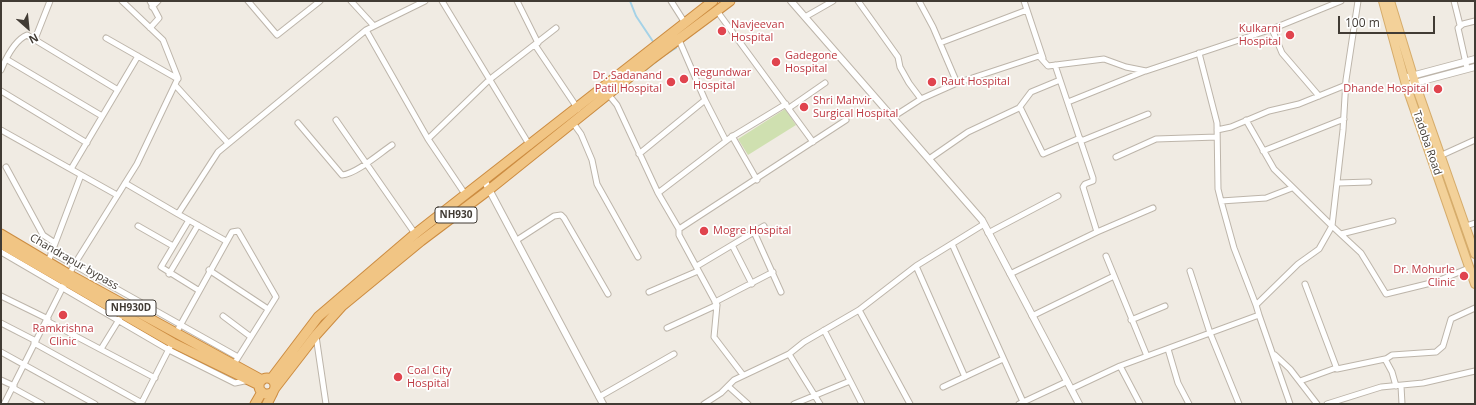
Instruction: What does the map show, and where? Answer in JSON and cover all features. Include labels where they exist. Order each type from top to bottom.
[{"type":"highway","name":"NH930","points":[[271,379],[318,317],[415,234],[577,106],[666,44],[685,23],[713,1]]},
{"type":"highway","name":"NH930","points":[[666,44],[679,40],[730,1]]},
{"type":"highway","name":"NH930","points":[[267,404],[274,390],[316,335],[342,306],[421,241],[490,189],[535,152],[575,126],[583,114],[609,95],[642,62]]},
{"type":"highway","points":[[439,214],[446,222]]},
{"type":"highway","name":"Chandrapur bypass","points":[[1,234],[48,262],[67,282],[236,360],[261,386]]},
{"type":"highway","name":"Chandrapur bypass","points":[[1,244],[67,282],[120,317],[171,346],[261,386]]},
{"type":"highway","points":[[255,404],[261,386],[266,378],[275,382],[274,390],[267,394],[261,386]]},
{"type":"main road","name":"Tadoba Road","points":[[1383,1],[1405,82],[1475,284]]},
{"type":"main road","name":"Tadoba Road","points":[[1390,1],[1414,79],[1442,155],[1475,254]]},
{"type":"street","points":[[35,39],[50,1]]},
{"type":"street","points":[[4,404],[35,342],[48,320],[74,265],[137,164],[178,79],[163,40],[122,1]]},
{"type":"street","points":[[150,28],[159,18],[151,4],[158,1]]},
{"type":"street","points":[[248,1],[277,35],[320,1]]},
{"type":"street","points":[[351,1],[374,26]]},
{"type":"street","points":[[178,214],[218,152],[228,143],[366,30],[425,1]]},
{"type":"street","points":[[442,1],[489,80],[535,152]]},
{"type":"street","points":[[517,1],[536,44],[583,114]]},
{"type":"street","points":[[671,1],[685,23]]},
{"type":"street","points":[[791,1],[893,117],[984,224],[1066,382],[1079,404]]},
{"type":"street","points":[[805,17],[833,1]]},
{"type":"street","points":[[858,1],[898,57],[900,67],[909,83],[921,99]]},
{"type":"street","points":[[919,1],[940,43],[957,83]]},
{"type":"street","points":[[1024,1],[1044,61]]},
{"type":"street","points":[[1068,102],[1146,71],[1272,29],[1341,1]]},
{"type":"street","points":[[1256,305],[1298,264],[1319,249],[1332,226],[1338,183],[1346,85],[1358,1]]},
{"type":"street","points":[[1454,1],[1460,25],[1458,31],[1468,68]]},
{"type":"street","points":[[940,43],[1027,10]]},
{"type":"street","points":[[717,11],[812,142]]},
{"type":"street","points":[[1460,25],[1475,21]]},
{"type":"street","points":[[428,139],[489,80],[556,28]]},
{"type":"street","points":[[1272,29],[1282,53],[1319,96]]},
{"type":"street","points":[[366,30],[428,139],[465,194]]},
{"type":"street","points":[[1,70],[6,59],[24,36],[30,36],[118,90]]},
{"type":"street","points":[[106,38],[178,79]]},
{"type":"street","points":[[679,40],[705,100],[726,141]]},
{"type":"street","points":[[1199,53],[1217,123],[1218,189],[1221,201],[1234,248],[1256,305],[1290,404]]},
{"type":"street","points":[[71,169],[138,56]]},
{"type":"street","points":[[893,117],[921,99],[957,83],[1039,56],[1048,66],[1104,59],[1126,67],[1146,71]]},
{"type":"street","points":[[6,59],[102,116]]},
{"type":"street","points":[[1405,82],[1475,59]]},
{"type":"street","points":[[1055,65],[1094,179],[1083,187],[1097,232]]},
{"type":"street","points":[[1414,79],[1475,66]]},
{"type":"street","points":[[929,159],[968,132],[1020,107],[1030,93],[1060,80]]},
{"type":"street","points":[[658,193],[732,136],[825,84]]},
{"type":"street","points":[[1217,130],[1232,127],[1269,111],[1296,105],[1346,85]]},
{"type":"street","points":[[175,86],[228,143]]},
{"type":"street","points":[[1,91],[86,143]]},
{"type":"street","points":[[609,95],[617,105],[658,193],[679,229],[679,235],[716,304],[714,337],[743,375]]},
{"type":"street","points":[[639,154],[705,100]]},
{"type":"street","points":[[1020,107],[1043,154],[1148,114]]},
{"type":"street","points":[[1264,151],[1344,119]]},
{"type":"street","points":[[336,120],[421,241]]},
{"type":"street","points":[[679,229],[846,120]]},
{"type":"street","points":[[1246,120],[1274,169],[1361,253],[1386,294],[1435,282],[1469,268]]},
{"type":"street","points":[[298,123],[342,175],[347,174],[366,163],[392,144]]},
{"type":"street","points":[[575,126],[581,134],[592,160],[597,184],[638,257]]},
{"type":"street","points":[[1,130],[117,195]]},
{"type":"street","points":[[732,136],[756,180]]},
{"type":"street","points":[[1116,157],[1156,139],[1217,137]]},
{"type":"street","points":[[1442,155],[1475,140]]},
{"type":"street","points":[[6,167],[43,234],[55,243]]},
{"type":"street","points":[[48,262],[81,175]]},
{"type":"street","points":[[484,180],[603,404]]},
{"type":"street","points":[[1338,183],[1369,182]]},
{"type":"street","points":[[125,183],[226,241]]},
{"type":"street","points":[[1221,201],[1266,198],[1292,188]]},
{"type":"street","points":[[988,233],[1058,196]]},
{"type":"street","points":[[1010,274],[1097,232],[1153,208]]},
{"type":"street","points":[[516,240],[554,216],[561,215],[608,294]]},
{"type":"street","points":[[189,220],[160,267],[198,290]]},
{"type":"street","points":[[1341,234],[1393,221]]},
{"type":"street","points":[[1466,226],[1475,223]]},
{"type":"street","points":[[170,274],[198,224]]},
{"type":"street","points":[[704,404],[721,393],[734,380],[789,354],[824,330],[859,310],[916,266],[984,224]]},
{"type":"street","points":[[138,226],[173,246]]},
{"type":"street","points":[[649,292],[698,269],[732,245],[764,226]]},
{"type":"street","points":[[51,252],[180,324],[236,360],[275,299],[275,294],[239,232],[234,230],[226,241],[198,290],[180,324],[176,333]]},
{"type":"street","points":[[754,232],[781,292]]},
{"type":"street","points":[[952,244],[1022,403],[1066,382]]},
{"type":"street","points":[[732,245],[752,284]]},
{"type":"street","points":[[1,252],[67,282]]},
{"type":"street","points":[[1106,256],[1147,356]]},
{"type":"street","points":[[916,266],[965,377]]},
{"type":"street","points":[[210,270],[268,309]]},
{"type":"street","points":[[1190,271],[1210,333],[1239,404]]},
{"type":"street","points":[[667,328],[716,304],[773,272]]},
{"type":"street","points":[[1032,316],[1114,276]]},
{"type":"street","points":[[1305,284],[1336,368]]},
{"type":"street","points":[[1,296],[155,378]]},
{"type":"street","points":[[1131,320],[1165,306]]},
{"type":"street","points":[[1300,381],[1336,368],[1340,370],[1386,359],[1392,355],[1436,352],[1443,346],[1451,319],[1475,308]]},
{"type":"street","points":[[859,310],[910,404]]},
{"type":"street","points":[[1071,389],[1120,366],[1259,315]]},
{"type":"street","points":[[223,316],[251,337]]},
{"type":"street","points":[[101,349],[120,317]]},
{"type":"street","points":[[1,322],[141,403],[171,346]]},
{"type":"street","points":[[824,330],[862,404]]},
{"type":"street","points":[[316,335],[326,404]]},
{"type":"street","points":[[1168,349],[1178,383],[1189,404]]},
{"type":"street","points":[[1,352],[95,404]]},
{"type":"street","points":[[599,397],[674,354]]},
{"type":"street","points":[[789,354],[820,404]]},
{"type":"street","points":[[1273,354],[1290,369],[1317,404]]},
{"type":"street","points":[[1386,359],[1398,386],[1402,404]]},
{"type":"street","points":[[944,386],[1004,360]]},
{"type":"street","points":[[1120,366],[1140,404]]},
{"type":"street","points":[[1327,404],[1380,387],[1430,382],[1475,371]]},
{"type":"street","points":[[1,380],[42,404]]},
{"type":"street","points":[[794,404],[850,381]]},
{"type":"street","points":[[728,386],[748,404]]},
{"type":"green space","points":[[785,109],[796,125],[748,155],[738,139]]},
{"type":"waterway","points":[[630,1],[636,16],[654,43]]},
{"type":"waterway","points":[[663,56],[676,48]]},
{"type":"waterway","points":[[590,114],[662,57]]},
{"type":"place","name":"Navjeevan Hospital","points":[[722,31]]},
{"type":"place","name":"Kulkarni Hospital","points":[[1290,35]]},
{"type":"place","name":"Gadegone Hospital","points":[[776,62]]},
{"type":"place","name":"Regundwar Hospital","points":[[684,79]]},
{"type":"place","name":"Dr. Sadanand Patil Hospital","points":[[671,82]]},
{"type":"place","name":"Raut Hospital","points":[[932,82]]},
{"type":"place","name":"Dhande Hospital","points":[[1438,89]]},
{"type":"place","name":"Shri Mahvir Surgical Hospital","points":[[804,107]]},
{"type":"place","name":"Mogre Hospital","points":[[704,231]]},
{"type":"place","name":"Dr. Mohurle Clinic","points":[[1464,276]]},
{"type":"place","name":"Ramkrishna Clinic","points":[[63,315]]},
{"type":"place","name":"Coal City Hospital","points":[[398,377]]}]
